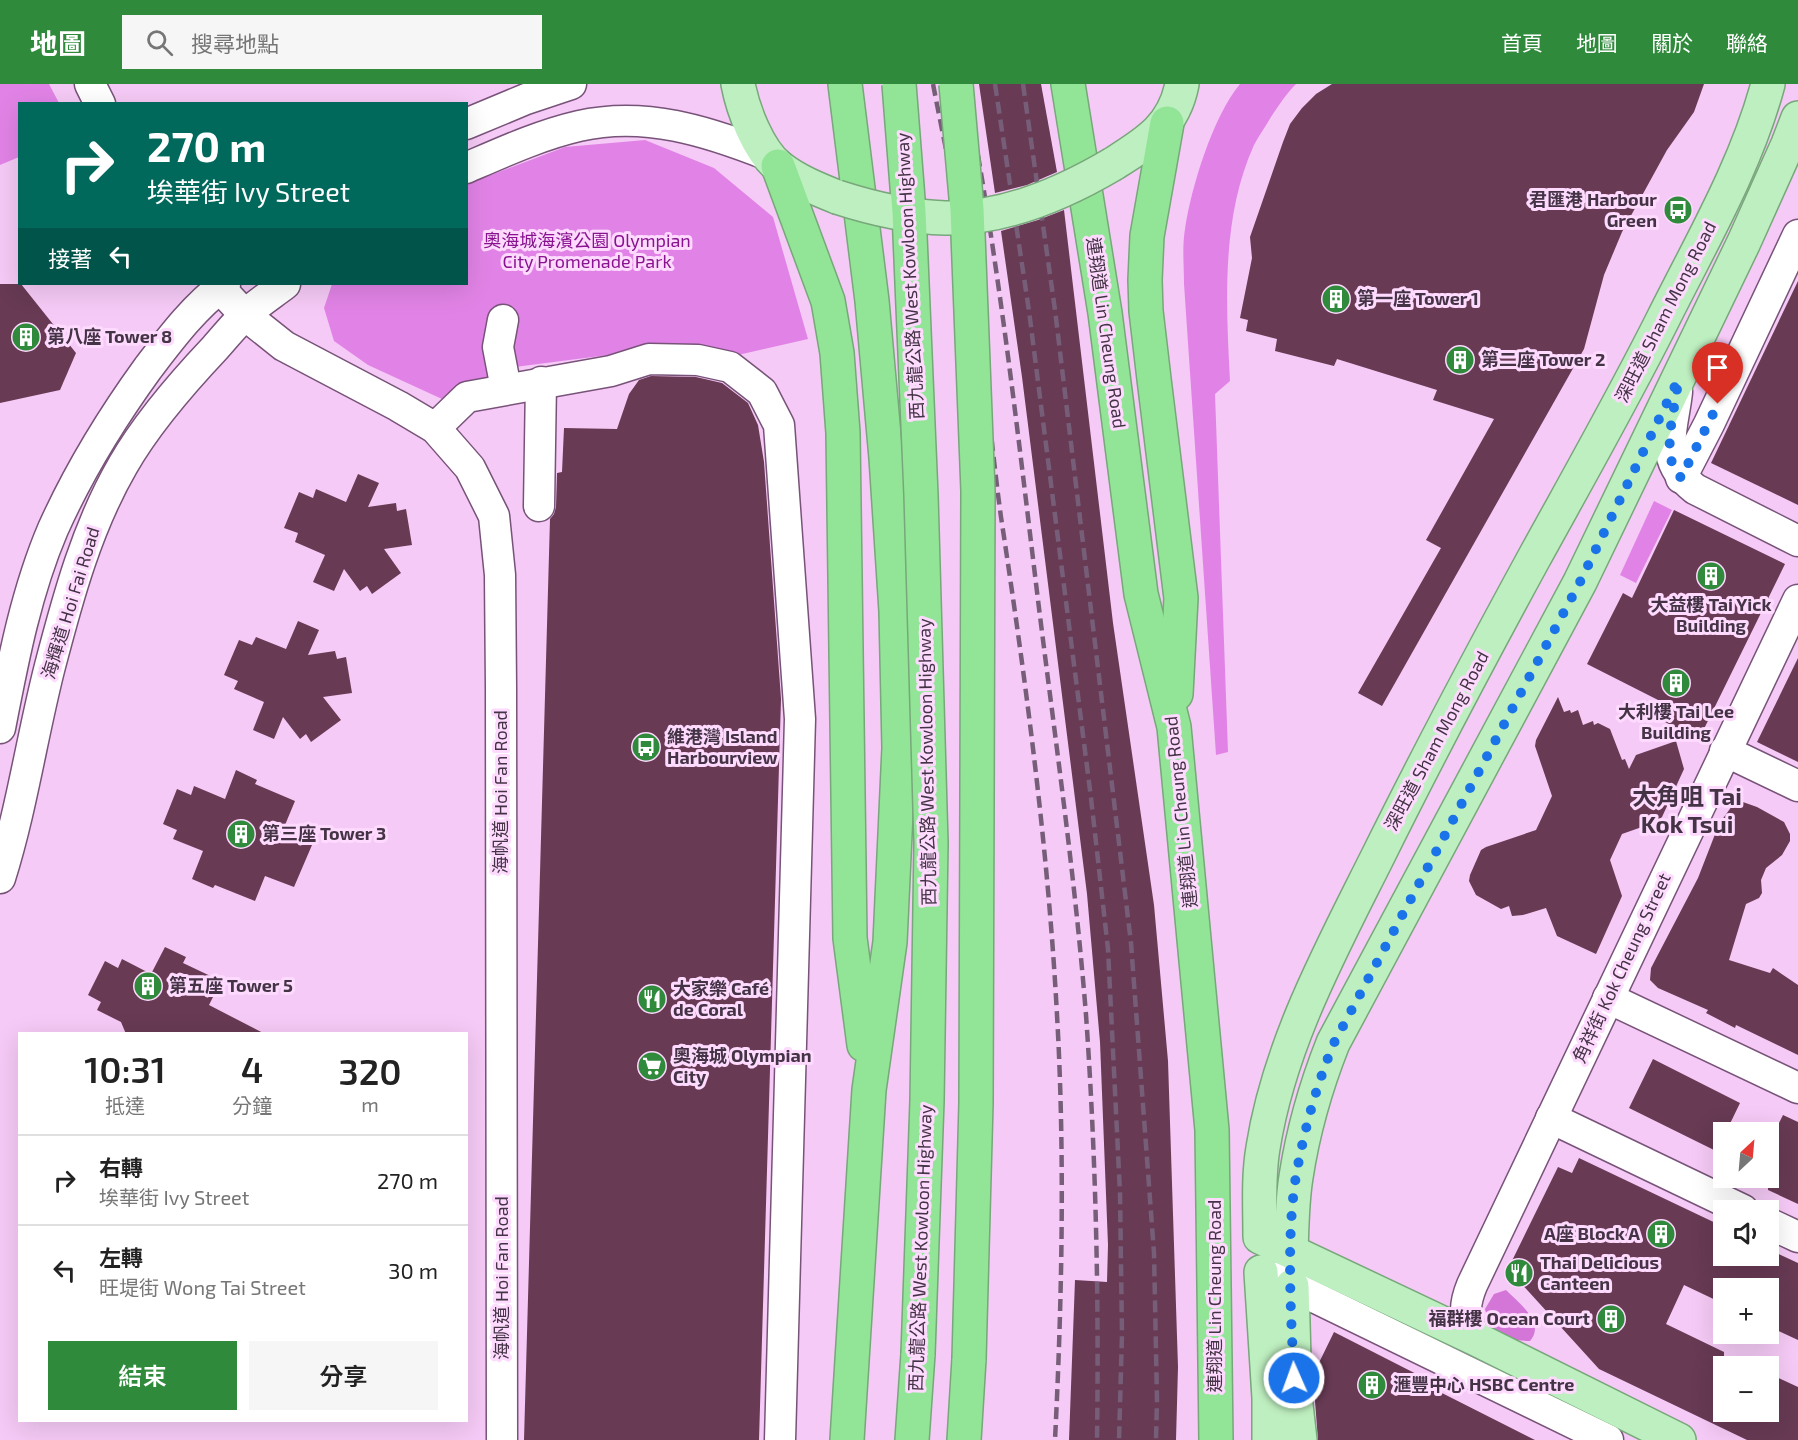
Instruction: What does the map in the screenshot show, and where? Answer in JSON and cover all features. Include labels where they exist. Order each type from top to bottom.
[{"type":"highway","points":[[845,84],[872,301],[886,458],[896,622],[899,747],[890,942],[869,1090],[847,1440]]},
{"type":"highway","name":"西九龍公路 West Kowloon Highway","points":[[898,84],[910,235],[921,495],[931,843],[921,1297],[912,1440]]},
{"type":"highway","points":[[956,84],[967,209],[978,491],[976,1103],[969,1359],[964,1440]]},
{"type":"highway","name":"連翔道 Lin Cheung Road","points":[[1068,84],[1105,313],[1141,594],[1174,728],[1212,1130],[1216,1440]]},
{"type":"highway","points":[[1174,728],[1181,598],[1154,379],[1145,280],[1147,236],[1180,98]]},
{"type":"highway","points":[[773,161],[822,282],[828,301],[837,353],[843,433],[850,938],[869,1090]]},
{"type":"main road","points":[[738,84],[743,106],[752,127],[773,161],[800,182],[837,197],[885,210],[946,218],[999,212],[1056,193],[1085,180],[1133,152],[1180,98]]},
{"type":"main road","name":"深旺道 Sham Mong Road","points":[[1260,1237],[1260,1172],[1263,1145],[1277,1088],[1315,984],[1414,783],[1535,557],[1628,390],[1737,169],[1747,147],[1768,84]]},
{"type":"main road","name":"深旺道 Sham Mong Road","points":[[1291,1251],[1296,1177],[1322,1071],[1334,1043],[1580,582],[1744,242],[1798,118]]},
{"type":"main road","points":[[1414,783],[1425,788],[1445,786],[1489,750]]},
{"type":"main road","points":[[1260,1237],[1476,1339],[1679,1440]]},
{"type":"main road","name":"深旺道 Sham Mong Road","points":[[1261,1272],[1269,1440]]},
{"type":"main road","name":"深旺道 Sham Mong Road","points":[[1292,1286],[1295,1396],[1300,1440]]},
{"type":"street","points":[[90,84],[99,102]]},
{"type":"street","points":[[468,123],[526,99],[571,84]]},
{"type":"street","points":[[468,167],[561,131],[605,122],[631,120],[652,121],[708,134],[773,161]]},
{"type":"street","points":[[1681,478],[1790,271],[1798,236]]},
{"type":"street","name":"海輝道 Hoi Fai Road","points":[[0,728],[9,679],[30,595],[53,530],[82,471],[117,410],[166,344],[220,285]]},
{"type":"street","name":"海帆道 Hoi Fan Road","points":[[220,285],[245,315],[284,346],[435,428],[470,468],[494,516],[500,575],[502,1440]]},
{"type":"street","name":"海輝道 Hoi Fai Road","points":[[0,878],[24,787],[50,668],[85,546],[122,466],[147,427],[202,362],[245,315],[284,285]]},
{"type":"street","points":[[503,320],[498,347],[506,389]]},
{"type":"street","points":[[435,428],[467,397],[611,371],[650,359],[698,360],[730,367],[762,392],[779,426],[801,719],[780,1440]]},
{"type":"street","points":[[1678,380],[1676,406],[1670,428],[1673,466],[1681,478],[1695,489],[1798,541]]},
{"type":"street","points":[[539,506],[541,382]]},
{"type":"street","name":"角祥街 Kok Cheung Street","points":[[1476,1339],[1466,1316],[1466,1300],[1798,600]]},
{"type":"street","points":[[1725,751],[1798,786]]},
{"type":"street","points":[[1608,998],[1798,1088]]},
{"type":"street","points":[[1551,1118],[1722,1200]]},
{"type":"street","points":[[1779,1228],[1798,1237]]},
{"type":"street","name":"深旺道 Sham Mong Road","points":[[1260,1237],[1261,1272]]},
{"type":"street","name":"深旺道 Sham Mong Road","points":[[1291,1251],[1292,1286]]},
{"type":"street","points":[[1261,1272],[1608,1440]]},
{"type":"green space","points":[[0,84],[49,84],[58,102],[18,102],[18,157],[0,165]]},
{"type":"green space","points":[[1240,84],[1296,84],[1271,117],[1254,145],[1243,173],[1231,231],[1227,291],[1230,381],[1215,394],[1228,752],[1216,755],[1184,284],[1184,243],[1192,194],[1212,133]]},
{"type":"green space","name":"奧海城海濱公園 Olympian City Promenade Park","points":[[645,140],[714,168],[773,217],[808,339],[738,355],[639,351],[515,367],[463,386],[442,399],[368,365],[334,341],[324,308],[332,285],[468,285],[468,184],[565,147]]},
{"type":"green space","points":[[1654,501],[1672,510],[1636,583],[1620,575]]},
{"type":"shaded area","points":[[1506,1290],[1524,1307],[1533,1320],[1534,1334],[1530,1341],[1506,1338],[1495,1331],[1491,1325],[1485,1309],[1494,1294]]},
{"type":"building","points":[[979,84],[1041,84],[1057,172],[1027,185],[995,193]]},
{"type":"building","points":[[1332,84],[1704,84],[1694,112],[1667,150],[1622,232],[1604,275],[1584,349],[1382,706],[1358,693],[1441,548],[1426,540],[1494,419],[1433,400],[1437,390],[1337,359],[1334,366],[1275,351],[1277,339],[1246,331],[1248,320],[1240,318],[1252,258],[1250,237],[1283,142],[1290,124],[1302,108],[1316,94]]},
{"type":"building","points":[[1064,210],[1113,623],[1154,905],[1168,1061],[1178,1367],[1176,1440],[1069,1440],[1075,1280],[1107,1282],[1108,1245],[1100,1042],[1087,894],[1022,377],[1001,231]]},
{"type":"building","points":[[1798,281],[1798,505],[1711,463]]},
{"type":"building","points":[[0,284],[18,284],[22,285],[76,353],[60,390],[0,403]]},
{"type":"building","points":[[651,376],[696,377],[722,383],[748,403],[758,425],[764,462],[781,699],[759,1440],[524,1440],[550,519],[556,507],[557,473],[562,472],[564,428],[617,429],[629,394],[639,380]]},
{"type":"building","points":[[358,474],[379,483],[368,507],[396,503],[397,511],[406,509],[412,545],[384,549],[401,573],[372,594],[367,586],[360,591],[344,569],[334,591],[313,582],[325,555],[295,542],[298,533],[284,528],[299,492],[313,498],[316,489],[346,502]]},
{"type":"building","points":[[1674,510],[1785,564],[1699,739],[1655,717],[1662,702],[1587,664],[1623,593],[1632,598]]},
{"type":"building","points":[[298,621],[319,630],[308,655],[335,651],[337,659],[346,657],[352,693],[323,697],[341,720],[311,742],[306,734],[300,739],[283,717],[274,739],[253,730],[264,702],[234,689],[238,681],[224,675],[239,640],[252,645],[256,637],[286,649]]},
{"type":"building","points":[[1798,658],[1798,762],[1757,742]]},
{"type":"building","points":[[1558,697],[1564,712],[1570,710],[1571,713],[1578,710],[1583,725],[1593,721],[1594,725],[1598,723],[1610,729],[1622,760],[1625,759],[1629,769],[1636,755],[1676,741],[1684,769],[1662,817],[1656,822],[1622,834],[1610,860],[1622,896],[1596,954],[1557,936],[1546,908],[1512,916],[1509,906],[1501,909],[1476,895],[1469,881],[1481,850],[1536,830],[1552,796],[1535,746]]},
{"type":"building","name":"第三座 Tower 3","points":[[236,770],[257,780],[255,784],[295,801],[285,825],[315,838],[294,887],[265,876],[255,901],[215,885],[213,888],[192,879],[203,851],[173,839],[177,830],[163,824],[177,789],[191,795],[194,786],[225,799]]},
{"type":"building","points":[[1740,801],[1757,807],[1784,822],[1790,834],[1790,841],[1782,855],[1766,868],[1761,880],[1762,893],[1759,898],[1746,904],[1729,960],[1770,973],[1773,968],[1798,985],[1798,1055],[1736,1025],[1735,1028],[1706,1013],[1708,1010],[1658,988],[1650,980],[1651,968],[1698,878],[1719,824],[1732,806]]},
{"type":"building","name":"第五座 Tower 5","points":[[165,947],[186,957],[183,963],[221,981],[209,1005],[261,1032],[125,1032],[121,1022],[97,1010],[101,1002],[88,995],[105,961],[118,968],[122,959],[151,974]]},
{"type":"building","points":[[1653,1059],[1740,1103],[1731,1122],[1713,1122],[1713,1150],[1629,1108]]},
{"type":"building","points":[[1783,1115],[1798,1122],[1798,1204],[1768,1190],[1768,1188],[1779,1188],[1779,1123]]},
{"type":"building","name":"福群樓 Ocean Court","points":[[1579,1158],[1713,1222],[1713,1266],[1779,1266],[1779,1254],[1798,1263],[1798,1340],[1779,1331],[1779,1278],[1713,1278],[1713,1299],[1684,1285],[1666,1324],[1724,1352],[1724,1356],[1713,1356],[1713,1422],[1779,1422],[1779,1378],[1798,1387],[1798,1440],[1747,1440],[1599,1369],[1508,1269],[1558,1167],[1572,1173]]},
{"type":"building","name":"滙豐中心 HSBC Centre","points":[[1334,1332],[1436,1384],[1434,1389],[1535,1440],[1318,1440],[1313,1375]]},
{"type":"railway","points":[[933,84],[968,261],[981,345],[998,493],[1027,703],[1048,890],[1057,1015],[1062,1174],[1061,1281],[1055,1440]]},
{"type":"railway","points":[[965,84],[1006,341],[1076,911],[1086,1015],[1094,1174],[1098,1334],[1097,1440]]},
{"type":"railway","points":[[995,84],[1029,311],[1108,949],[1120,1193],[1122,1334],[1119,1440]]},
{"type":"railway","points":[[1023,84],[1055,310],[1131,943],[1154,1253],[1156,1440]]},
{"type":"place","name":"君匯港 Harbour Green","points":[[1678,210]]},
{"type":"place","name":"第一座 Tower 1","points":[[1336,299]]},
{"type":"place","name":"第八座 Tower 8","points":[[26,337]]},
{"type":"place","name":"第二座 Tower 2","points":[[1460,360]]},
{"type":"place","name":"大益樓 Tai Yick Building","points":[[1711,576]]},
{"type":"place","name":"大利樓 Tai Lee Building","points":[[1676,683]]},
{"type":"place","name":"維港灣 Island Harbourview","points":[[646,747]]},
{"type":"place","name":"第三座 Tower 3","points":[[241,834]]},
{"type":"place","name":"第五座 Tower 5","points":[[148,986]]},
{"type":"place","name":"大家樂 Café de Coral","points":[[652,999]]},
{"type":"place","name":"奧海城 Olympian City","points":[[652,1066]]},
{"type":"place","name":"A座 Block A","points":[[1661,1234]]},
{"type":"place","name":"Thai Delicious Canteen","points":[[1519,1273]]},
{"type":"place","name":"福群樓 Ocean Court","points":[[1611,1319]]},
{"type":"place","name":"滙豐中心 HSBC Centre","points":[[1372,1385]]},
{"type":"district","name":"大角咀 Tai Kok Tsui","points":[[1687,811]]},
{"type":"route","points":[[1294,1378],[1291,1251],[1296,1177],[1322,1071],[1334,1043],[1580,582],[1678,380],[1676,406],[1670,428],[1673,466],[1681,478],[1718,404]]}]
